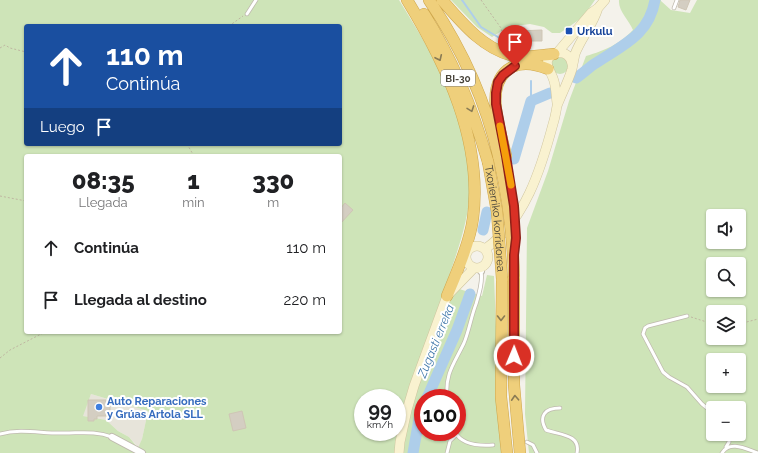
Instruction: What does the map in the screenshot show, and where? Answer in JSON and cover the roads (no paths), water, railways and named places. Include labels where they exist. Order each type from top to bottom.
[{"type":"highway","points":[[406,0],[435,50],[452,87],[469,142],[474,175],[472,246]]},
{"type":"highway","name":"Txorierriko korridorea","points":[[415,0],[438,37],[458,76],[471,109],[488,162],[497,212],[502,279],[501,390],[506,453]]},
{"type":"highway","name":"Txorierriko korridorea","points":[[429,0],[446,28],[469,73],[502,157],[514,206],[516,238],[514,255],[514,385],[520,453]]},
{"type":"highway","points":[[442,0],[470,30],[495,49],[514,56],[524,57],[555,53]]},
{"type":"highway","points":[[502,157],[496,104],[498,82],[509,69],[521,64],[534,64],[550,72]]},
{"type":"highway","points":[[447,296],[472,225]]},
{"type":"main road","points":[[557,107],[556,94],[547,62],[548,59],[605,0]]},
{"type":"main road","points":[[485,249],[506,230],[527,199],[538,172],[557,107],[580,42],[596,15],[598,8]]},
{"type":"main road","points":[[555,53],[561,52],[570,57],[572,68]]},
{"type":"main road","points":[[550,72],[554,76],[562,78],[572,68]]},
{"type":"main road","points":[[399,453],[407,410],[447,296],[486,263],[488,259],[485,249],[479,246],[472,246],[466,254],[466,260],[469,265],[478,269]]},
{"type":"main road","points":[[452,282],[466,260]]},
{"type":"street","points":[[109,436],[142,453]]},
{"type":"lane","points":[[247,14],[256,0]]},
{"type":"lane","points":[[674,8],[677,0]]},
{"type":"lane","points":[[447,389],[449,373],[463,344],[479,293],[482,275],[478,269]]},
{"type":"lane","points":[[687,316],[647,326],[644,330],[644,336],[663,372],[687,386],[706,407]]},
{"type":"lane","points":[[560,408],[552,408],[546,411],[543,415],[542,422],[546,430],[574,439],[577,445],[577,453]]},
{"type":"lane","points":[[0,434],[12,431],[65,433],[88,432],[109,436]]},
{"type":"lane","points":[[447,453],[450,441]]},
{"type":"lane","points":[[466,441],[475,445],[494,445]]},
{"type":"lane","points":[[722,453],[729,441]]},
{"type":"lane","points":[[527,442],[533,445],[538,453]]},
{"type":"lane","points":[[725,449],[733,446],[758,453]]},
{"type":"lane","points":[[746,449],[750,453]]},
{"type":"waterway","points":[[462,0],[481,27],[508,43],[526,51]]},
{"type":"waterway","points":[[576,78],[641,31],[652,12],[655,0]]},
{"type":"waterway","points":[[531,81],[531,101]]},
{"type":"waterway","points":[[514,159],[531,101],[550,93]]},
{"type":"waterway","points":[[483,230],[487,212]]},
{"type":"waterway","name":"Zugasti erreka","points":[[431,389],[457,330],[470,294]]},
{"type":"waterway","name":"Zugasti erreka","points":[[413,453],[415,441]]},
{"type":"place","name":"Urkulu","points":[[569,31]]},
{"type":"place","name":"Auto Reparaciones y Grúas Artola SLL","points":[[99,407]]}]
